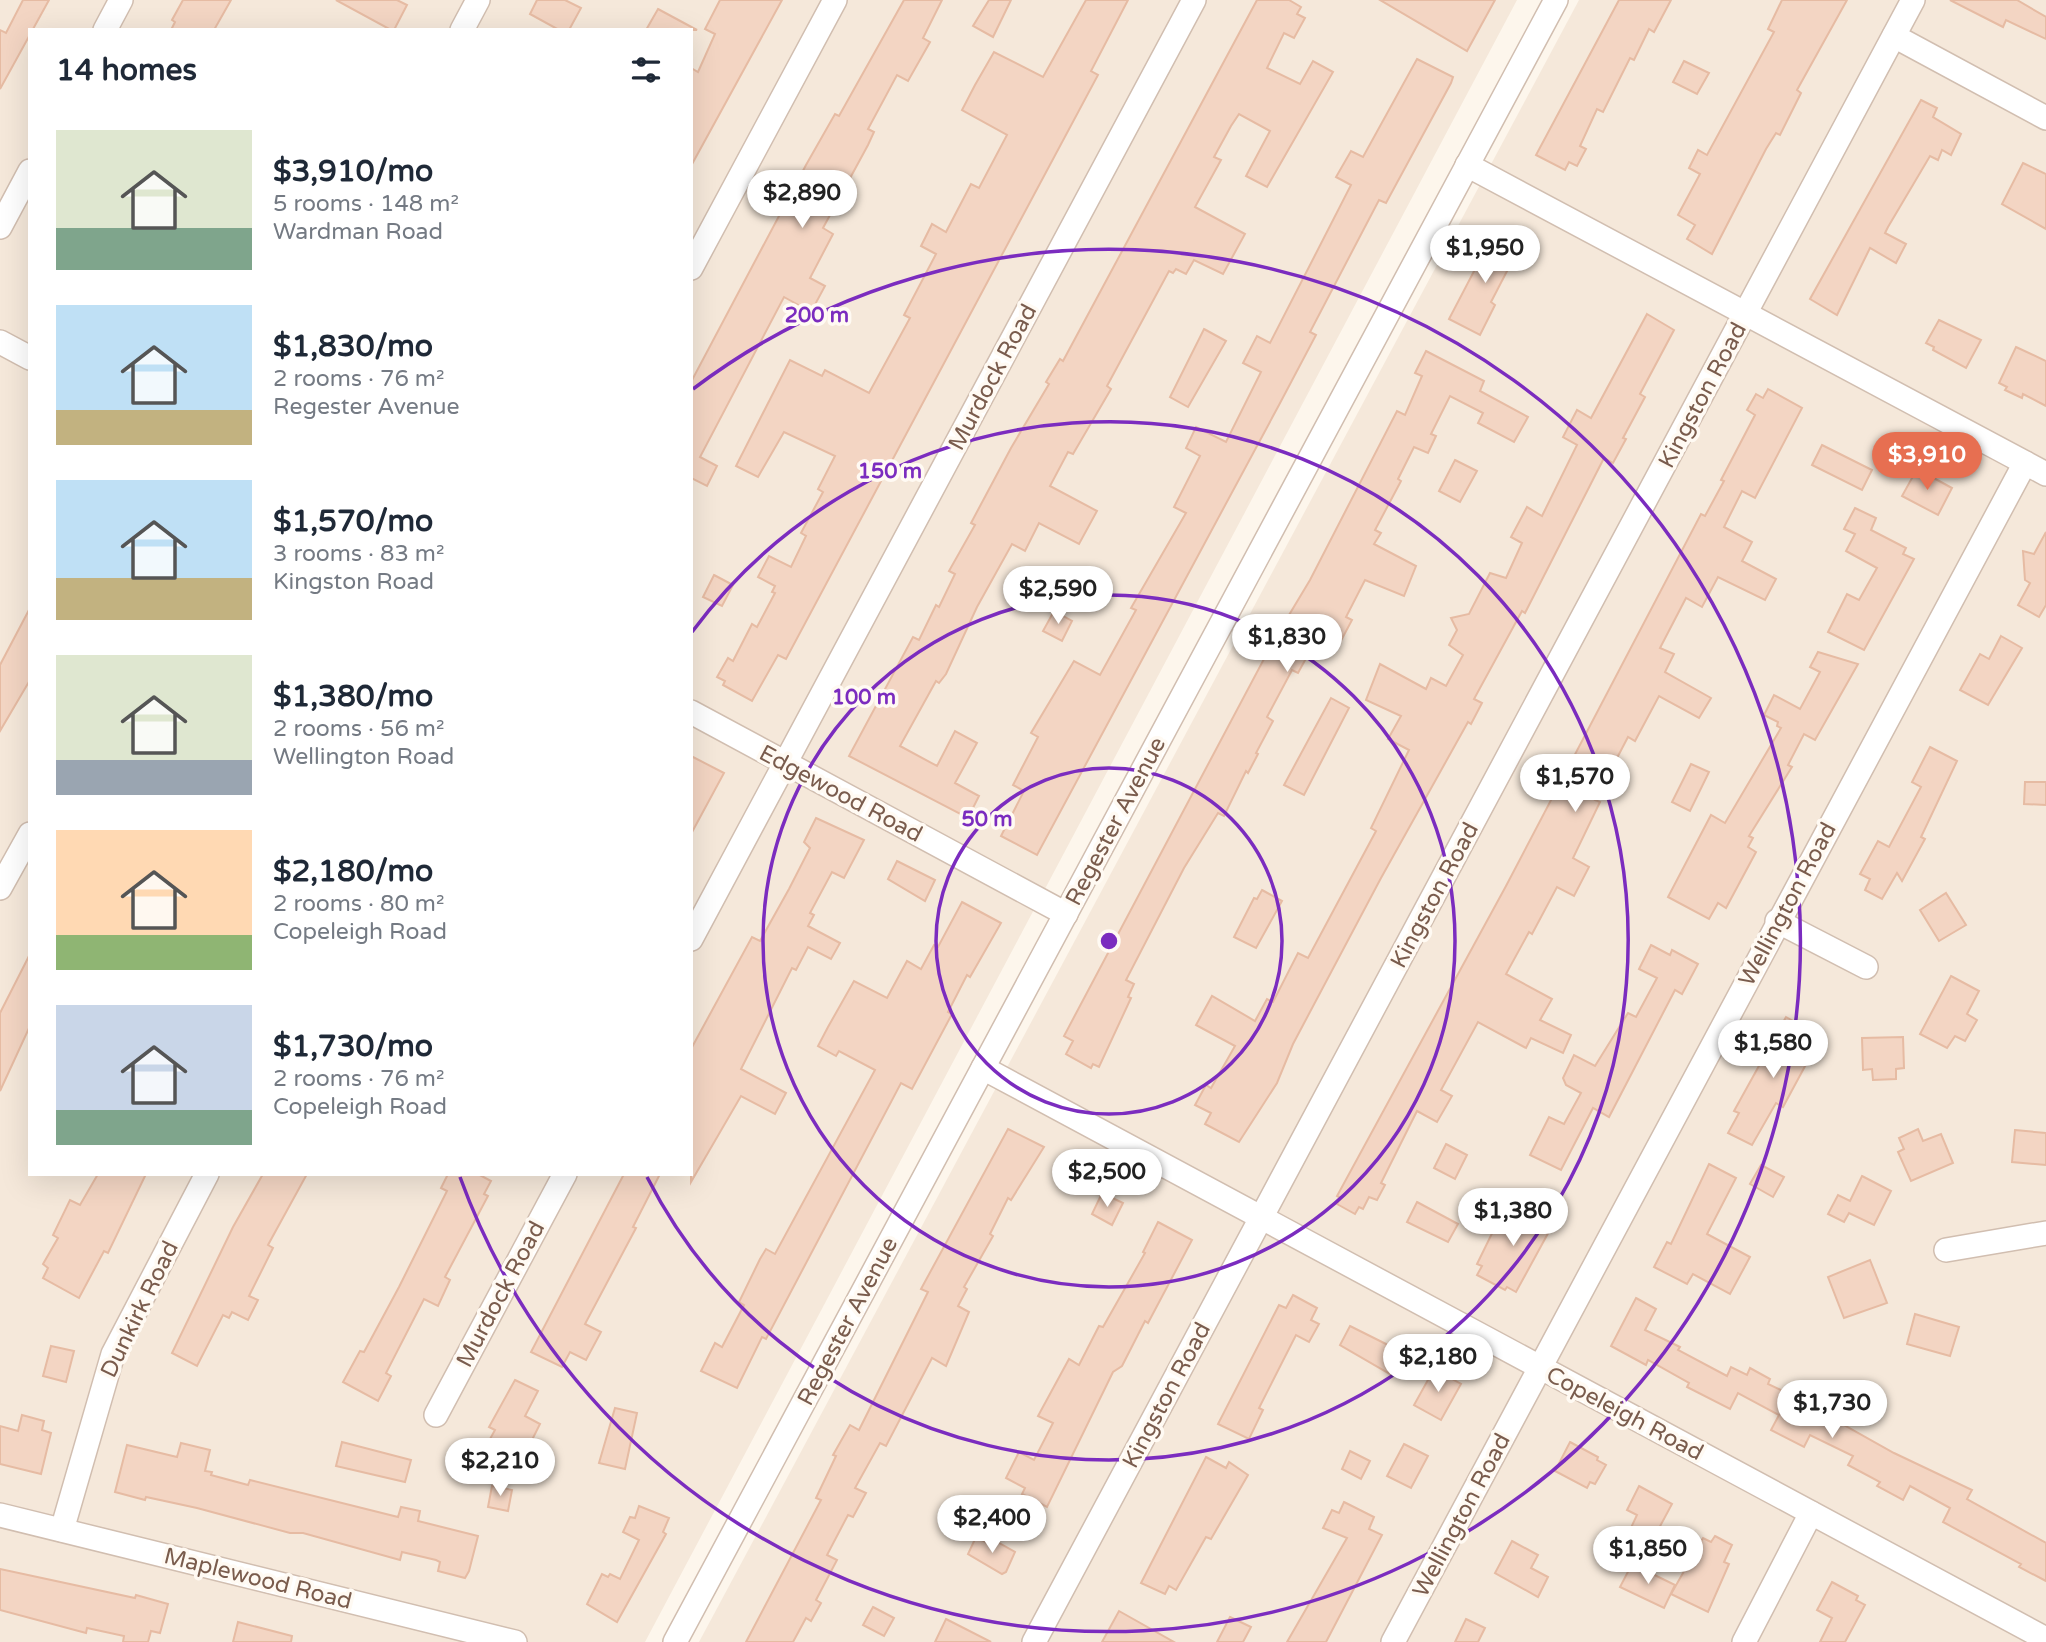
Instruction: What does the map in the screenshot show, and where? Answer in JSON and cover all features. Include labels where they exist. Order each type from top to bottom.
[{"type":"street","points":[[106,28],[121,0]]},
{"type":"street","points":[[463,28],[478,0]]},
{"type":"street","points":[[693,264],[835,0]]},
{"type":"street","name":"Murdock Road","points":[[693,935],[1194,0]]},
{"type":"street","name":"Regester Avenue","points":[[675,1642],[1556,0]]},
{"type":"street","name":"Kingston Road","points":[[1034,1642],[1913,0]]},
{"type":"street","points":[[1894,36],[2046,117]]},
{"type":"street","points":[[1467,165],[2046,474]]},
{"type":"street","points":[[0,227],[28,175]]},
{"type":"street","points":[[0,342],[28,357]]},
{"type":"street","name":"Wellington Road","points":[[1393,1642],[1777,921],[2025,463]]},
{"type":"street","name":"Edgewood Road","points":[[693,713],[1066,914]]},
{"type":"street","points":[[0,888],[28,839]]},
{"type":"street","points":[[1777,921],[1866,967]]},
{"type":"street","name":"Copeleigh Road","points":[[983,1068],[2046,1639]]},
{"type":"street","name":"Dunkirk Road","points":[[62,1530],[113,1354],[206,1176]]},
{"type":"street","name":"Murdock Road","points":[[436,1415],[564,1176]]},
{"type":"street","points":[[1946,1250],[2046,1233]]},
{"type":"street","points":[[1744,1642],[1811,1513]]},
{"type":"street","name":"Maplewood Road","points":[[0,1515],[515,1642]]},
{"type":"shaded area","points":[[0,0],[1517,0],[645,1642],[0,1642]]},
{"type":"shaded area","points":[[1579,0],[2046,0],[2046,1642],[699,1642]]},
{"type":"building","points":[[23,0],[49,0],[34,28],[28,28],[28,38],[0,89],[0,30],[6,33]]},
{"type":"building","points":[[183,0],[231,0],[215,28],[172,28],[175,22],[172,20]]},
{"type":"building","points":[[336,0],[397,0],[407,5],[395,28],[387,28]]},
{"type":"building","points":[[537,0],[565,0],[581,8],[570,28],[555,28],[530,14]]},
{"type":"building","points":[[720,0],[782,0],[693,162],[693,69],[698,72],[715,34],[705,29]]},
{"type":"building","points":[[904,0],[942,0],[923,38],[930,42],[908,81],[897,75],[868,129],[874,132],[868,145],[823,228],[833,234],[810,278],[825,286],[811,312],[784,297],[700,457],[717,466],[707,486],[693,479],[693,378],[806,165],[835,114],[839,116]]},
{"type":"building","points":[[989,0],[1011,0],[993,37],[973,26]]},
{"type":"building","points":[[1086,0],[1128,0],[1091,71],[1098,75],[786,659],[778,655],[752,701],[723,685],[725,681],[717,677],[728,658],[733,661],[752,624],[757,627],[775,593],[772,592],[775,586],[758,577],[769,556],[791,567],[806,536],[801,533],[823,492],[818,489],[835,456],[784,432],[758,477],[736,466],[790,360],[822,376],[825,370],[869,393],[910,318],[904,315],[936,254],[921,246],[932,224],[946,232],[971,184],[979,188],[1007,135],[962,110],[975,85],[994,52],[1043,77]]},
{"type":"building","points":[[1257,0],[1289,0],[1301,7],[1297,14],[1305,18],[1294,38],[1284,33],[1267,68],[1300,84],[1313,61],[1333,72],[1267,187],[1246,176],[1270,131],[1239,114],[1231,126],[1214,157],[1221,160],[1195,207],[1245,234],[1223,274],[1194,260],[1186,274],[1176,269],[1173,273],[1169,271],[1107,386],[1111,389],[1073,454],[1068,452],[1050,486],[1097,511],[1079,544],[1039,523],[1025,551],[1012,544],[977,607],[946,674],[939,683],[936,681],[900,746],[937,766],[955,731],[977,743],[955,783],[979,796],[968,818],[849,756],[913,637],[919,640],[936,605],[939,607],[955,574],[949,571],[975,525],[971,523],[1049,384],[1046,382],[1060,359],[1063,361]]},
{"type":"building","points":[[1380,0],[1495,0],[1467,51]]},
{"type":"building","points":[[1619,0],[1671,0],[1654,32],[1649,29],[1634,60],[1630,58],[1603,112],[1597,109],[1580,146],[1586,149],[1577,166],[1569,162],[1565,170],[1536,155]]},
{"type":"building","points":[[1782,0],[1847,0],[1797,90],[1801,93],[1780,135],[1776,133],[1766,149],[1712,254],[1687,239],[1695,225],[1678,215],[1700,174],[1689,168],[1698,150],[1707,155],[1774,32],[1768,29]]},
{"type":"building","points":[[1950,0],[2017,0],[2046,17],[2046,39],[2006,20],[2003,27]]},
{"type":"building","points":[[658,9],[697,30],[693,28],[647,28]]},
{"type":"building","points":[[1417,59],[1453,77],[1451,83],[1386,203],[1379,200],[1310,332],[1316,335],[1037,855],[1001,836],[1024,791],[1013,785],[1038,737],[1031,733],[1074,661],[1100,675],[1136,610],[1131,608],[1186,513],[1174,507],[1200,456],[1186,448],[1196,427],[1226,442],[1261,372],[1243,363],[1257,336],[1270,343],[1351,185],[1336,177],[1351,151],[1363,157]]},
{"type":"building","points":[[1684,61],[1709,73],[1697,94],[1673,82]]},
{"type":"building","points":[[1921,100],[1937,108],[1933,117],[1961,134],[1951,155],[1942,150],[1938,160],[1930,156],[1888,227],[1885,233],[1906,244],[1896,263],[1870,248],[1837,315],[1810,299]]},
{"type":"building","points":[[2023,163],[2046,174],[2046,229],[2002,204]]},
{"type":"building","points":[[1494,233],[1520,246],[1491,302],[1495,305],[1480,335],[1449,319]]},
{"type":"building","points":[[1647,314],[1674,330],[1640,394],[1645,397],[1623,438],[1626,439],[1613,463],[1604,458],[1525,613],[1522,611],[1474,699],[1482,703],[1471,724],[1468,722],[1381,878],[1293,1044],[1277,1083],[1239,1142],[1205,1124],[1211,1113],[1195,1105],[1206,1085],[1211,1088],[1235,1046],[1196,1025],[1212,996],[1255,1021],[1267,999],[1273,1002],[1298,953],[1308,958],[1376,831],[1371,828],[1409,750],[1388,739],[1401,716],[1366,700],[1380,664],[1426,689],[1431,678],[1446,686],[1463,655],[1449,645],[1457,630],[1451,618],[1469,614],[1490,573],[1506,578],[1522,543],[1511,537],[1527,507],[1542,516],[1577,445],[1563,437],[1577,410],[1591,418]]},
{"type":"building","points":[[1939,320],[1981,340],[1966,368],[1933,350],[1934,347],[1926,343]]},
{"type":"building","points":[[1204,329],[1226,341],[1188,407],[1170,397]]},
{"type":"building","points":[[2016,347],[2046,361],[2046,406],[2023,394],[2022,398],[2005,390],[2007,387],[1999,383]]},
{"type":"building","points":[[1426,351],[1484,381],[1480,391],[1528,417],[1514,442],[1478,423],[1483,413],[1450,396],[1431,434],[1436,436],[1428,453],[1414,447],[1398,479],[1401,481],[1375,530],[1381,533],[1374,544],[1416,566],[1404,596],[1365,580],[1346,617],[1352,620],[1335,652],[1315,642],[1298,673],[1292,670],[1267,717],[1273,721],[1248,773],[1246,771],[1224,816],[1218,813],[1184,868],[1126,980],[1134,984],[1128,997],[1131,998],[1099,1067],[1093,1064],[1091,1068],[1066,1054],[1073,1041],[1064,1036],[1274,640],[1310,580],[1397,411],[1405,415],[1422,376],[1415,373]]},
{"type":"building","points":[[1768,389],[1802,408],[1755,498],[1742,491],[1724,527],[1752,542],[1742,561],[1776,579],[1765,600],[1718,577],[1702,607],[1686,598],[1660,648],[1674,654],[1665,672],[1711,698],[1699,718],[1659,696],[1635,741],[1628,737],[1595,800],[1600,802],[1573,858],[1589,867],[1574,896],[1557,887],[1532,934],[1529,932],[1506,974],[1552,999],[1540,1020],[1571,1035],[1563,1053],[1531,1038],[1526,1048],[1478,1022],[1441,1090],[1452,1096],[1437,1122],[1417,1111],[1381,1183],[1385,1185],[1377,1200],[1369,1197],[1363,1209],[1359,1207],[1355,1214],[1337,1204],[1341,1198],[1337,1196],[1506,886],[1701,514],[1705,516],[1724,481],[1721,480],[1755,415],[1747,410],[1756,394],[1763,398]]},
{"type":"building","points":[[1822,445],[1872,470],[1862,490],[1812,465]]},
{"type":"building","points":[[1455,460],[1477,471],[1460,502],[1439,491]]},
{"type":"building","points":[[1917,469],[1952,488],[1938,515],[1902,496]]},
{"type":"building","points":[[1855,508],[1876,518],[1871,530],[1906,548],[1903,554],[1914,559],[1864,650],[1828,632],[1847,594],[1859,600],[1877,568],[1846,551],[1855,534],[1844,529]]},
{"type":"building","points":[[2046,532],[2046,605],[2039,617],[2018,605],[2030,583],[2025,580],[2023,551],[2034,554]]},
{"type":"building","points":[[714,575],[733,585],[722,606],[703,597]]},
{"type":"building","points":[[1054,611],[1072,621],[1062,641],[1043,631]]},
{"type":"building","points":[[28,612],[28,683],[0,731],[0,665]]},
{"type":"building","points":[[2001,636],[2022,648],[1988,705],[1960,690],[1980,654],[1989,659]]},
{"type":"building","points":[[1818,652],[1858,664],[1815,740],[1804,734],[1788,765],[1792,767],[1749,836],[1753,838],[1748,847],[1756,852],[1726,908],[1718,903],[1709,919],[1668,897],[1711,815],[1725,823],[1781,728],[1777,726],[1778,722],[1764,715],[1774,695],[1800,709],[1820,672],[1810,667]]},
{"type":"building","points":[[1331,698],[1349,708],[1304,795],[1284,785]]},
{"type":"building","points":[[1930,747],[1957,761],[1921,837],[1925,839],[1902,881],[1897,873],[1882,899],[1865,890],[1870,879],[1860,874],[1878,841],[1889,847],[1921,787],[1912,782]]},
{"type":"building","points":[[693,757],[724,773],[693,830]]},
{"type":"building","points":[[1691,764],[1709,772],[1690,811],[1672,802]]},
{"type":"building","points":[[2025,782],[2046,782],[2046,805],[2024,804]]},
{"type":"building","points":[[816,818],[864,840],[844,878],[832,872],[810,913],[814,915],[808,926],[840,943],[831,959],[808,947],[796,970],[792,968],[741,1069],[786,1093],[775,1114],[741,1096],[691,1182],[693,1045],[752,937],[760,941],[789,889],[810,848],[804,842]]},
{"type":"building","points":[[897,861],[935,880],[925,901],[888,879]]},
{"type":"building","points":[[1262,890],[1282,901],[1256,948],[1234,937],[1254,898],[1257,899]]},
{"type":"building","points":[[1946,893],[1966,925],[1939,941],[1920,910]]},
{"type":"building","points":[[962,902],[1001,923],[970,977],[967,975],[948,1012],[952,1014],[912,1089],[901,1083],[766,1339],[762,1337],[737,1388],[701,1371],[715,1343],[722,1347],[744,1305],[739,1302],[760,1259],[766,1249],[775,1254],[875,1070],[839,1051],[836,1056],[818,1046],[828,1027],[854,981],[887,998],[907,961],[921,969],[934,945],[938,947]]},
{"type":"building","points":[[1651,945],[1670,955],[1672,950],[1698,964],[1682,994],[1675,990],[1609,1117],[1593,1108],[1561,1170],[1530,1155],[1549,1117],[1564,1124],[1581,1093],[1566,1085],[1563,1078],[1574,1055],[1595,1066],[1628,1013],[1636,1017],[1657,978],[1639,969]]},
{"type":"building","points":[[28,958],[28,1030],[0,1091],[0,1013]]},
{"type":"building","points":[[1951,976],[1979,991],[1967,1014],[1977,1020],[1965,1041],[1955,1036],[1947,1048],[1920,1034]]},
{"type":"building","points":[[1786,1017],[1813,1032],[1809,1040],[1817,1044],[1783,1107],[1776,1103],[1752,1145],[1728,1133],[1739,1113],[1734,1111]]},
{"type":"building","points":[[1903,1037],[1904,1068],[1896,1069],[1896,1079],[1873,1080],[1872,1069],[1863,1070],[1862,1038]]},
{"type":"building","points":[[1008,1129],[1044,1147],[1011,1200],[1008,1198],[990,1234],[993,1236],[964,1287],[967,1289],[958,1306],[969,1312],[946,1366],[932,1358],[886,1446],[880,1443],[855,1488],[866,1493],[853,1517],[848,1515],[827,1555],[837,1560],[816,1600],[821,1603],[811,1621],[806,1618],[793,1642],[746,1642],[821,1500],[816,1498],[836,1456],[833,1455],[850,1425],[859,1430],[928,1292],[921,1289]]},
{"type":"building","points":[[1918,1129],[1923,1141],[1941,1134],[1953,1163],[1911,1181],[1898,1152],[1904,1149],[1899,1138]]},
{"type":"building","points":[[2015,1130],[2046,1133],[2046,1165],[2012,1162]]},
{"type":"building","points":[[1446,1144],[1467,1155],[1455,1179],[1434,1168]]},
{"type":"building","points":[[1709,1164],[1736,1178],[1707,1234],[1750,1257],[1730,1294],[1693,1274],[1687,1284],[1654,1267],[1667,1242],[1671,1244]]},
{"type":"building","points":[[1761,1165],[1784,1177],[1773,1197],[1750,1184]]},
{"type":"building","points":[[97,1176],[145,1176],[108,1253],[104,1251],[79,1298],[43,1278],[48,1268],[43,1264],[58,1238],[53,1235],[70,1200],[80,1205]]},
{"type":"building","points":[[262,1176],[306,1176],[268,1245],[273,1248],[249,1296],[258,1300],[248,1320],[232,1312],[229,1318],[223,1315],[197,1366],[172,1353],[233,1227]]},
{"type":"building","points":[[447,1176],[482,1176],[491,1181],[484,1194],[488,1196],[445,1277],[450,1280],[438,1306],[424,1299],[386,1373],[391,1376],[378,1401],[343,1382],[360,1351],[364,1352],[399,1287],[447,1191],[441,1188]]},
{"type":"building","points":[[623,1176],[659,1176],[633,1227],[636,1228],[585,1324],[601,1332],[586,1360],[570,1352],[562,1367],[531,1352]]},
{"type":"building","points":[[1862,1176],[1891,1191],[1874,1225],[1849,1213],[1844,1222],[1828,1214],[1838,1195],[1850,1201]]},
{"type":"building","points":[[1102,1193],[1123,1203],[1112,1225],[1092,1214]]},
{"type":"building","points":[[1417,1202],[1458,1224],[1448,1242],[1407,1222]]},
{"type":"building","points":[[1518,1205],[1552,1226],[1516,1292],[1507,1287],[1505,1290],[1477,1275],[1482,1266],[1477,1264],[1504,1209],[1513,1214]]},
{"type":"building","points":[[1158,1222],[1192,1240],[1148,1323],[1145,1321],[1122,1366],[1113,1372],[1047,1507],[1022,1494],[1025,1488],[1006,1478],[1019,1452],[1034,1460],[1053,1423],[1038,1416],[1069,1359],[1079,1365],[1099,1326],[1103,1327],[1145,1253],[1143,1252]]},
{"type":"building","points":[[1870,1260],[1887,1303],[1844,1318],[1828,1277]]},
{"type":"building","points":[[1293,1295],[1317,1308],[1311,1320],[1319,1324],[1309,1342],[1296,1335],[1259,1408],[1263,1410],[1249,1439],[1218,1424],[1279,1305],[1286,1308]]},
{"type":"building","points":[[1636,1298],[1656,1309],[1645,1330],[1680,1347],[1678,1350],[1727,1376],[1731,1367],[1747,1375],[1750,1368],[1770,1379],[1768,1384],[1839,1417],[1837,1421],[1894,1453],[1972,1490],[1967,1499],[2046,1543],[2046,1581],[2019,1567],[2021,1564],[1943,1522],[1950,1508],[1910,1486],[1903,1500],[1877,1486],[1880,1482],[1848,1465],[1853,1456],[1810,1435],[1804,1447],[1771,1430],[1779,1415],[1738,1393],[1730,1409],[1687,1387],[1689,1383],[1648,1360],[1646,1365],[1611,1346]]},
{"type":"building","points":[[1915,1314],[1959,1327],[1950,1356],[1907,1344]]},
{"type":"building","points":[[1350,1326],[1402,1352],[1390,1374],[1340,1345]]},
{"type":"building","points":[[51,1346],[74,1351],[66,1382],[43,1376]]},
{"type":"building","points":[[1434,1369],[1461,1384],[1441,1420],[1414,1405]]},
{"type":"building","points":[[515,1380],[538,1391],[525,1416],[540,1424],[524,1456],[490,1439],[495,1430],[489,1427]]},
{"type":"building","points":[[615,1408],[637,1413],[625,1469],[599,1463]]},
{"type":"building","points":[[22,1415],[44,1421],[42,1430],[51,1433],[41,1474],[0,1464],[0,1426],[18,1431]]},
{"type":"building","points":[[342,1442],[411,1460],[405,1482],[336,1466]]},
{"type":"building","points":[[1570,1442],[1598,1457],[1597,1460],[1606,1465],[1595,1484],[1590,1482],[1587,1488],[1555,1471]]},
{"type":"building","points":[[181,1443],[210,1450],[205,1471],[212,1472],[211,1475],[248,1485],[250,1480],[398,1517],[401,1507],[420,1511],[418,1521],[478,1536],[469,1571],[465,1578],[438,1571],[440,1562],[436,1560],[402,1552],[400,1560],[303,1533],[290,1533],[197,1508],[146,1497],[145,1500],[115,1492],[127,1445],[177,1457]]},
{"type":"building","points":[[1404,1444],[1428,1456],[1411,1488],[1387,1476]]},
{"type":"building","points":[[1350,1451],[1370,1461],[1361,1479],[1342,1469]]},
{"type":"building","points":[[1206,1457],[1226,1468],[1229,1462],[1248,1475],[1211,1539],[1206,1537],[1176,1590],[1169,1586],[1165,1594],[1141,1583]]},
{"type":"building","points":[[492,1486],[512,1490],[508,1511],[488,1507]]},
{"type":"building","points":[[1639,1486],[1672,1504],[1651,1543],[1629,1532],[1637,1515],[1627,1510]]},
{"type":"building","points":[[1344,1502],[1374,1517],[1369,1529],[1382,1535],[1326,1642],[1287,1642],[1347,1538],[1323,1528],[1332,1510],[1339,1513]]},
{"type":"building","points":[[639,1506],[669,1518],[663,1532],[666,1534],[617,1622],[587,1604],[602,1574],[608,1577],[610,1574],[620,1579],[639,1540],[623,1532],[630,1517],[635,1518]]},
{"type":"building","points":[[1715,1536],[1732,1545],[1724,1562],[1729,1564],[1708,1612],[1671,1594],[1703,1538],[1711,1542]]},
{"type":"building","points":[[976,1537],[989,1544],[992,1539],[1015,1552],[1006,1572],[1002,1574],[968,1554]]},
{"type":"building","points":[[1512,1541],[1538,1555],[1531,1568],[1548,1577],[1538,1597],[1495,1573]]},
{"type":"building","points":[[1632,1564],[1675,1585],[1664,1608],[1620,1587]]},
{"type":"building","points":[[0,1569],[135,1598],[136,1595],[168,1604],[160,1633],[151,1631],[148,1642],[123,1642],[124,1636],[87,1628],[86,1633],[0,1610]]},
{"type":"building","points":[[1832,1582],[1858,1596],[1856,1600],[1865,1605],[1845,1642],[1820,1642],[1832,1618],[1817,1610]]},
{"type":"building","points":[[873,1607],[894,1618],[884,1636],[863,1625]]},
{"type":"building","points":[[1119,1611],[1174,1642],[1102,1642]]},
{"type":"building","points":[[1230,1617],[1251,1627],[1243,1642],[1217,1642]]},
{"type":"building","points":[[946,1619],[991,1642],[935,1642]]},
{"type":"building","points":[[1466,1619],[1485,1628],[1478,1642],[1455,1642]]},
{"type":"building","points":[[238,1622],[292,1636],[291,1642],[233,1642]]}]
